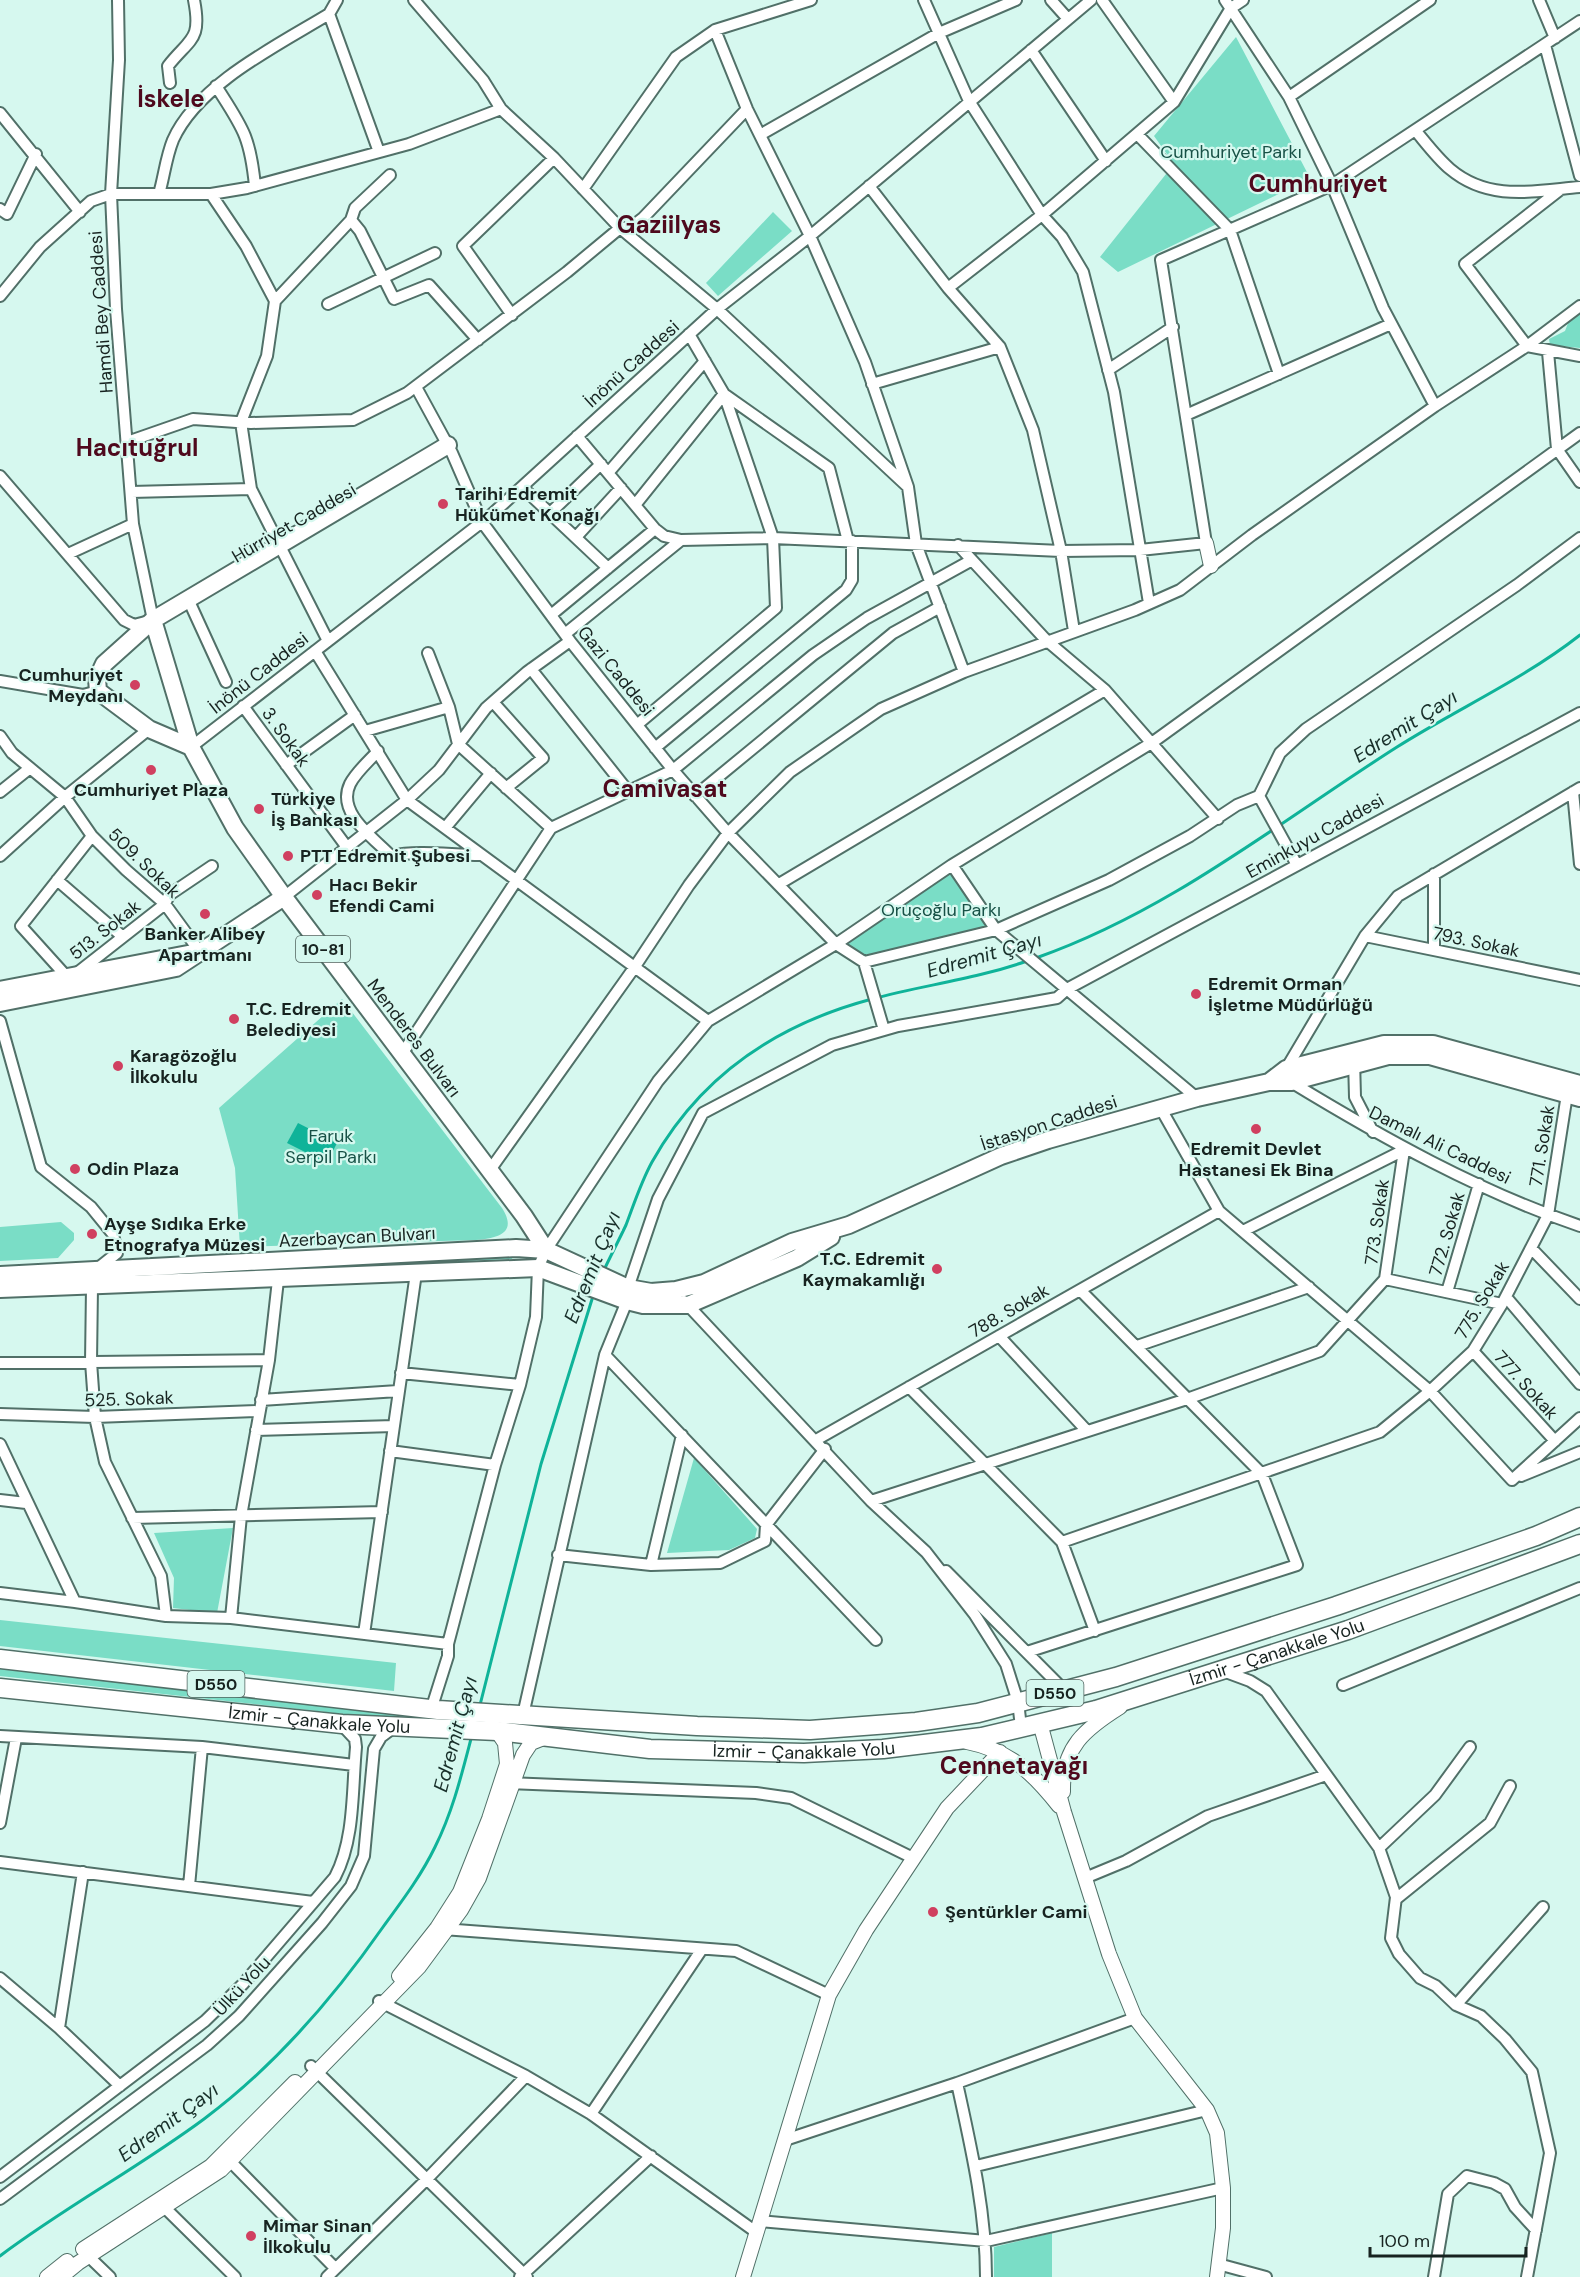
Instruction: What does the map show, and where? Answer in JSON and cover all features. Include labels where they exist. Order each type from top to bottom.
[{"type":"highway","name":"İzmir - Çanakkale Yolu","points":[[0,1659],[434,1710],[697,1726],[810,1730],[927,1720],[978,1713],[1116,1677],[1325,1609],[1536,1536],[1580,1517]]},
{"type":"highway","name":"İzmir - Çanakkale Yolu","points":[[0,1688],[342,1724],[496,1731],[650,1749],[804,1754],[883,1749],[982,1737],[1065,1718],[1134,1698],[1348,1630],[1580,1544]]},
{"type":"main road","name":"Hürriyet Caddesi","points":[[98,691],[97,679],[104,664],[154,624],[450,449]]},
{"type":"main road","name":"Menderes Bulvarı","points":[[154,624],[191,747],[235,828],[284,897],[490,1170],[546,1250]]},
{"type":"main road","points":[[98,691],[149,729],[191,747]]},
{"type":"main road","points":[[0,1003],[176,968],[284,897]]},
{"type":"main road","points":[[0,990],[200,952]]},
{"type":"main road","name":"İstasyon Caddesi","points":[[623,1293],[676,1290],[704,1283],[792,1242],[849,1225],[1001,1156],[1197,1098],[1269,1082],[1354,1058],[1384,1044],[1433,1044],[1574,1090]]},
{"type":"main road","name":"İstasyon Caddesi","points":[[623,1293],[644,1305],[687,1305],[797,1258],[849,1225]]},
{"type":"main road","name":"Azerbaycan Bulvarı","points":[[0,1275],[505,1249],[546,1250],[566,1269]]},
{"type":"main road","points":[[0,1289],[278,1280],[538,1268],[566,1269],[623,1293]]},
{"type":"street","name":"Hamdi Bey Caddesi","points":[[118,0],[119,60],[111,194],[116,309],[133,524],[154,624]]},
{"type":"street","points":[[170,83],[168,66],[186,47],[196,31],[194,0]]},
{"type":"street","points":[[159,194],[174,140],[199,101],[216,86],[329,14],[338,0]]},
{"type":"street","points":[[414,0],[483,80],[501,109],[554,158],[620,228],[717,309],[908,487]]},
{"type":"street","points":[[583,189],[676,57],[715,30],[811,0]]},
{"type":"street","points":[[924,0],[969,101],[1042,215],[1062,237],[1083,272],[1108,370],[1149,603]]},
{"type":"street","points":[[760,135],[939,33],[1016,0]]},
{"type":"street","points":[[1051,0],[1068,19]]},
{"type":"street","name":"İnönü Caddesi","points":[[191,747],[482,522],[717,309],[810,236],[1091,0]]},
{"type":"street","points":[[1102,0],[1174,102]]},
{"type":"street","points":[[948,288],[1042,215],[1174,102],[1228,4],[1243,0]]},
{"type":"street","points":[[1289,97],[1430,0]]},
{"type":"street","points":[[1539,0],[1556,38]]},
{"type":"street","points":[[1228,4],[1289,97],[1332,185],[1391,324],[1435,406]]},
{"type":"street","points":[[329,14],[379,152]]},
{"type":"street","points":[[1211,566],[1161,260],[1332,185],[1580,21]]},
{"type":"street","points":[[715,30],[747,109],[810,236],[872,384],[908,487],[916,544],[964,672]]},
{"type":"street","points":[[1545,45],[1580,176]]},
{"type":"street","points":[[1031,50],[1106,161]]},
{"type":"street","points":[[216,86],[246,134],[252,155],[255,186]]},
{"type":"street","points":[[0,296],[40,247],[91,201],[111,194],[211,194],[255,186],[438,134],[501,109]]},
{"type":"street","points":[[127,442],[193,419],[241,422],[353,420],[416,387],[512,315],[620,228],[630,228],[644,218],[747,109]]},
{"type":"street","points":[[0,113],[36,154],[80,212]]},
{"type":"street","points":[[1415,130],[1450,170],[1480,186],[1506,194],[1580,187]]},
{"type":"street","points":[[1137,134],[1230,230],[1279,374]]},
{"type":"street","points":[[0,209],[7,214],[36,154]]},
{"type":"street","points":[[512,315],[463,246],[554,158]]},
{"type":"street","points":[[328,641],[251,489],[241,422],[267,356],[275,301],[351,220],[355,208],[390,175]]},
{"type":"street","points":[[869,186],[948,288],[999,347],[1032,430],[1061,551],[1074,631]]},
{"type":"street","points":[[1561,189],[1465,264],[1527,346],[1548,352],[1580,356]]},
{"type":"street","points":[[211,194],[246,246],[275,301]]},
{"type":"street","points":[[351,220],[360,231],[394,299],[429,285],[478,340]]},
{"type":"street","points":[[328,304],[435,253]]},
{"type":"street","points":[[490,1170],[634,968],[688,885],[728,833],[790,772],[881,709],[964,672],[1180,590],[1435,406],[1527,346],[1580,306]]},
{"type":"street","points":[[1186,416],[1391,324]]},
{"type":"street","points":[[1108,370],[1173,327]]},
{"type":"street","points":[[638,724],[776,608],[773,538],[724,394],[689,334]]},
{"type":"street","points":[[872,384],[999,347]]},
{"type":"street","points":[[1548,352],[1557,449],[1580,482]]},
{"type":"street","points":[[609,473],[705,361]]},
{"type":"street","name":"Gazi Caddesi","points":[[416,387],[450,449],[482,522],[567,637],[673,770],[728,833],[836,944],[864,962]]},
{"type":"street","points":[[635,505],[724,394]]},
{"type":"street","points":[[656,748],[846,590],[852,580],[850,541],[829,468],[724,394]]},
{"type":"street","points":[[434,1710],[448,1656],[448,1644],[495,1464],[520,1385],[536,1317],[538,1268],[546,1250],[658,1081],[708,1021],[836,944],[952,865],[1153,742],[1580,433]]},
{"type":"street","points":[[578,436],[655,529],[664,536],[681,540],[773,538],[1061,551],[1140,550],[1206,543]]},
{"type":"street","points":[[550,513],[601,464]]},
{"type":"street","points":[[0,476],[124,620],[134,625],[154,624]]},
{"type":"street","points":[[522,487],[608,568]]},
{"type":"street","points":[[576,537],[621,488]]},
{"type":"street","points":[[132,492],[251,489]]},
{"type":"street","points":[[68,554],[133,524]]},
{"type":"street","points":[[551,615],[655,529]]},
{"type":"street","points":[[884,1030],[864,962],[996,930],[1109,880],[1218,819],[1237,805],[1259,796],[1280,753],[1306,729],[1517,585],[1580,538]]},
{"type":"street","points":[[284,897],[407,800],[439,770],[494,702],[681,540]]},
{"type":"street","points":[[958,545],[1046,640],[1105,690],[1153,742],[1218,819]]},
{"type":"street","points":[[402,1054],[551,828],[673,770],[813,655],[867,618],[930,581],[972,560]]},
{"type":"street","points":[[190,602],[226,682]]},
{"type":"street","points":[[695,796],[893,633],[940,607]]},
{"type":"street","points":[[315,651],[407,800],[708,1021]]},
{"type":"street","points":[[428,653],[459,744],[551,828]]},
{"type":"street","points":[[531,669],[628,792]]},
{"type":"street","points":[[0,681],[83,695],[98,691]]},
{"type":"street","points":[[779,884],[1105,690]]},
{"type":"street","points":[[494,702],[543,758],[506,788]]},
{"type":"street","name":"3. Sokak","points":[[243,706],[346,846]]},
{"type":"street","points":[[365,731],[448,707]]},
{"type":"street","name":"Eminkuyu Caddesi","points":[[514,1714],[558,1555],[605,1355],[623,1293],[658,1200],[703,1113],[832,1045],[884,1030],[1057,998],[1064,986],[1297,865],[1580,713]]},
{"type":"street","points":[[286,765],[355,715]]},
{"type":"street","points":[[0,856],[65,797],[149,729]]},
{"type":"street","name":"509. Sokak","points":[[0,736],[12,753],[65,797],[92,836],[165,904],[200,952]]},
{"type":"street","points":[[378,751],[351,782],[347,795],[350,812],[360,826],[391,856],[412,852],[428,855],[480,855]]},
{"type":"street","points":[[0,792],[30,768]]},
{"type":"street","points":[[445,828],[491,773]]},
{"type":"street","points":[[1288,1076],[1365,936],[1398,896],[1576,790],[1580,864]]},
{"type":"street","points":[[1259,796],[1297,865]]},
{"type":"street","points":[[70,977],[21,926],[92,836]]},
{"type":"street","points":[[952,865],[996,930],[1197,1098]]},
{"type":"street","name":"513. Sokak","points":[[70,977],[165,904],[169,895],[212,866]]},
{"type":"street","points":[[1434,874],[1434,950]]},
{"type":"street","points":[[57,880],[123,937]]},
{"type":"street","name":"793. Sokak","points":[[1365,936],[1580,980]]},
{"type":"street","points":[[0,1021],[41,1167],[91,1207],[112,1234],[117,1253],[97,1269],[92,1287],[91,1362],[95,1417],[105,1462],[161,1576],[166,1616]]},
{"type":"street","points":[[1354,1058],[1355,1097],[1374,1132]]},
{"type":"street","name":"Damalı Ali Caddesi","points":[[1288,1076],[1404,1150],[1548,1215],[1580,1226]]},
{"type":"street","name":"771. Sokak","points":[[1548,1215],[1574,1090]]},
{"type":"street","points":[[1161,1109],[1219,1211],[1430,1391],[1512,1480]]},
{"type":"street","points":[[1243,1231],[1404,1150]]},
{"type":"street","name":"773. Sokak","points":[[871,1501],[1187,1399],[1320,1352],[1385,1279],[1404,1150]]},
{"type":"street","name":"772. Sokak","points":[[1447,1293],[1479,1184]]},
{"type":"street","name":"788. Sokak","points":[[816,1440],[1219,1211]]},
{"type":"street","name":"775. Sokak","points":[[1062,1542],[1380,1432],[1430,1391],[1473,1351],[1504,1301],[1548,1215]]},
{"type":"street","points":[[1531,1248],[1580,1299]]},
{"type":"street","points":[[364,1634],[416,1273]]},
{"type":"street","points":[[1385,1279],[1447,1293],[1504,1301],[1580,1384]]},
{"type":"street","points":[[231,1618],[241,1515],[269,1360],[278,1280]]},
{"type":"street","points":[[1569,1286],[1580,1291]]},
{"type":"street","points":[[1137,1346],[1309,1287]]},
{"type":"street","points":[[676,1290],[687,1305],[825,1449],[871,1501],[970,1592],[1064,1690],[1065,1718]]},
{"type":"street","points":[[1027,1652],[1297,1565],[1262,1474],[1080,1290]]},
{"type":"street","points":[[999,1336],[1087,1431]]},
{"type":"street","name":"777. Sokak","points":[[1473,1351],[1555,1441]]},
{"type":"street","points":[[605,1355],[876,1640]]},
{"type":"street","points":[[0,1363],[269,1360]]},
{"type":"street","points":[[401,1372],[520,1385]]},
{"type":"street","points":[[909,1388],[1062,1542],[1095,1631]]},
{"type":"street","name":"525. Sokak","points":[[0,1414],[95,1417],[260,1405],[398,1391]]},
{"type":"street","points":[[1512,1480],[1580,1418]]},
{"type":"street","points":[[256,1430],[394,1425]]},
{"type":"street","points":[[651,1565],[682,1435]]},
{"type":"street","points":[[0,1444],[26,1503],[75,1602]]},
{"type":"street","points":[[558,1555],[651,1565],[720,1563],[765,1541],[766,1525],[825,1449]]},
{"type":"street","points":[[390,1451],[495,1464]]},
{"type":"street","points":[[1512,1480],[1580,1452]]},
{"type":"street","points":[[0,1500],[26,1503]]},
{"type":"street","points":[[132,1518],[382,1512]]},
{"type":"street","points":[[926,1552],[975,1615],[1006,1664],[1018,1702],[1021,1727]]},
{"type":"street","points":[[1343,1685],[1580,1588]]},
{"type":"street","points":[[0,1593],[166,1616],[231,1618],[448,1644]]},
{"type":"street","points":[[1223,1671],[1250,1680],[1266,1691],[1379,1848],[1396,1899],[1391,1938],[1399,1954],[1420,1978],[1436,1986],[1456,2005],[1481,2016],[1506,2039],[1532,2072],[1550,2153],[1527,2277]]},
{"type":"street","points":[[1064,1812],[1063,1777],[1070,1750],[1097,1721],[1134,1698]]},
{"type":"street","points":[[1040,1723],[1064,1812],[1109,1954],[1135,2018],[1207,2110],[1217,2133],[1223,2188],[1223,2228],[1217,2270],[1266,2277]]},
{"type":"street","name":"Ülkü Yolu","points":[[0,2177],[212,2015],[243,1984],[335,1877],[345,1858],[354,1765],[355,1739],[342,1724]]},
{"type":"street","name":"Ülkü Yolu","points":[[0,2199],[207,2045],[239,2016],[322,1923],[351,1886],[364,1856],[376,1743],[389,1730],[400,1725]]},
{"type":"street","points":[[46,2277],[161,2204],[222,2170],[227,2158],[381,2002],[419,1967],[442,1929],[479,1878],[506,1783],[505,1743],[496,1731]]},
{"type":"street","points":[[0,1736],[202,1748],[354,1765]]},
{"type":"street","points":[[506,1783],[531,1743],[547,1737]]},
{"type":"street","points":[[0,1823],[16,1738]]},
{"type":"street","points":[[955,1740],[1000,1752],[1022,1763],[1064,1812]]},
{"type":"street","points":[[1379,1848],[1435,1795],[1470,1747]]},
{"type":"street","points":[[189,1886],[202,1748]]},
{"type":"street","points":[[743,2277],[829,1995],[866,1930],[947,1808],[1000,1752]]},
{"type":"street","points":[[1085,1878],[1126,1861],[1208,1816],[1326,1775]]},
{"type":"street","points":[[506,1783],[756,1793],[791,1798],[913,1858]]},
{"type":"street","points":[[1396,1899],[1490,1823],[1510,1786]]},
{"type":"street","points":[[0,1862],[314,1902]]},
{"type":"street","points":[[58,2028],[83,1872]]},
{"type":"street","points":[[1456,2005],[1543,1907]]},
{"type":"street","points":[[442,1929],[736,1951],[829,1995]]},
{"type":"street","points":[[591,2115],[702,1949]]},
{"type":"street","points":[[0,1978],[120,2086]]},
{"type":"street","points":[[381,2002],[526,2076],[591,2115],[758,2226],[986,2241],[1223,2188]]},
{"type":"street","points":[[785,2140],[957,2083],[1135,2018]]},
{"type":"street","points":[[314,2069],[428,2179],[523,2276],[651,2156]]},
{"type":"street","points":[[327,2277],[428,2179],[526,2076]]},
{"type":"street","points":[[957,2083],[976,2166],[986,2241],[986,2277]]},
{"type":"street","points":[[976,2166],[1207,2110]]},
{"type":"street","points":[[227,2158],[335,2268]]},
{"type":"street","points":[[1434,2277],[1448,2194],[1467,2176],[1494,2183],[1505,2189],[1515,2207],[1536,2230]]},
{"type":"street","points":[[161,2204],[235,2277]]},
{"type":"street","points":[[61,2277],[85,2253]]},
{"type":"street","points":[[85,2253],[110,2277]]},
{"type":"green space","name":"Cumhuriyet Parkı","points":[[1236,37],[1309,176],[1293,187],[1118,272],[1100,257],[1174,164],[1154,136]]},
{"type":"green space","points":[[773,212],[792,231],[718,296],[706,283]]},
{"type":"green space","points":[[1580,311],[1580,348],[1550,345],[1549,339],[1565,331],[1570,318]]},
{"type":"green space","name":"Oruçoğlu Parkı","points":[[952,865],[996,930],[864,962],[836,944]]},
{"type":"green space","name":"Faruk Serpil Parkı","points":[[342,999],[502,1208],[508,1223],[503,1233],[492,1238],[476,1240],[240,1247],[235,1168],[219,1108]]},
{"type":"green space","points":[[61,1222],[74,1233],[74,1240],[58,1258],[0,1261],[0,1227]]},
{"type":"green space","points":[[513,1256],[512,1259],[136,1277],[135,1272]]},
{"type":"green space","points":[[694,1458],[757,1529],[755,1538],[729,1550],[667,1553]]},
{"type":"green space","points":[[233,1528],[217,1613],[173,1608],[174,1578],[154,1533]]},
{"type":"green space","points":[[0,1620],[396,1663],[394,1691],[0,1646]]},
{"type":"green space","points":[[0,1668],[389,1712],[441,1720],[389,1719],[0,1676]]},
{"type":"green space","points":[[1052,2233],[1052,2277],[994,2277],[994,2247]]},
{"type":"shaded area","points":[[298,1123],[337,1143],[327,1163],[287,1143]]},
{"type":"waterway","name":"Edremit Çayı","points":[[1036,958],[1085,939],[1178,890],[1397,747],[1536,666],[1580,635]]},
{"type":"waterway","name":"Edremit Çayı","points":[[604,1270],[626,1225],[648,1170],[671,1131],[718,1079],[745,1058],[774,1039],[838,1010],[891,994],[989,973],[1027,961]]},
{"type":"waterway","name":"Edremit Çayı","points":[[480,1705],[541,1464],[593,1296]]},
{"type":"waterway","name":"Edremit Çayı","points":[[0,2256],[153,2154],[230,2099],[255,2077],[323,2006],[364,1954],[424,1868],[447,1820],[472,1735]]},
{"type":"place","name":"Tarihi Edremit Hükümet Konağı","points":[[443,504]]},
{"type":"place","name":"Cumhuriyet Meydanı","points":[[135,685]]},
{"type":"place","name":"Cumhuriyet Plaza","points":[[151,770]]},
{"type":"place","name":"Türkiye İş Bankası","points":[[259,809]]},
{"type":"place","name":"PTT Edremit Şubesi","points":[[288,856]]},
{"type":"place","name":"Hacı Bekir Efendi Cami","points":[[317,895]]},
{"type":"place","name":"Banker Alibey Apartmanı","points":[[205,914]]},
{"type":"place","name":"Edremit Orman İşletme Müdürlüğü","points":[[1196,994]]},
{"type":"place","name":"T.C. Edremit Belediyesi","points":[[234,1019]]},
{"type":"place","name":"Karagözoğlu İlkokulu","points":[[118,1066]]},
{"type":"place","name":"Edremit Devlet Hastanesi Ek Bina","points":[[1256,1129]]},
{"type":"place","name":"Odin Plaza","points":[[75,1169]]},
{"type":"place","name":"Ayşe Sıdıka Erke Etnografya Müzesi","points":[[92,1234]]},
{"type":"place","name":"T.C. Edremit Kaymakamlığı","points":[[937,1269]]},
{"type":"place","name":"Şentürkler Cami","points":[[933,1912]]},
{"type":"place","name":"Mimar Sinan İlkokulu","points":[[251,2236]]},
{"type":"district","name":"İskele","points":[[171,98]]},
{"type":"district","name":"Cumhuriyet","points":[[1318,183]]},
{"type":"district","name":"Gaziilyas","points":[[669,224]]},
{"type":"district","name":"Hacıtuğrul","points":[[137,447]]},
{"type":"district","name":"Camivasat","points":[[665,788]]},
{"type":"district","name":"Cennetayağı","points":[[1014,1765]]}]
